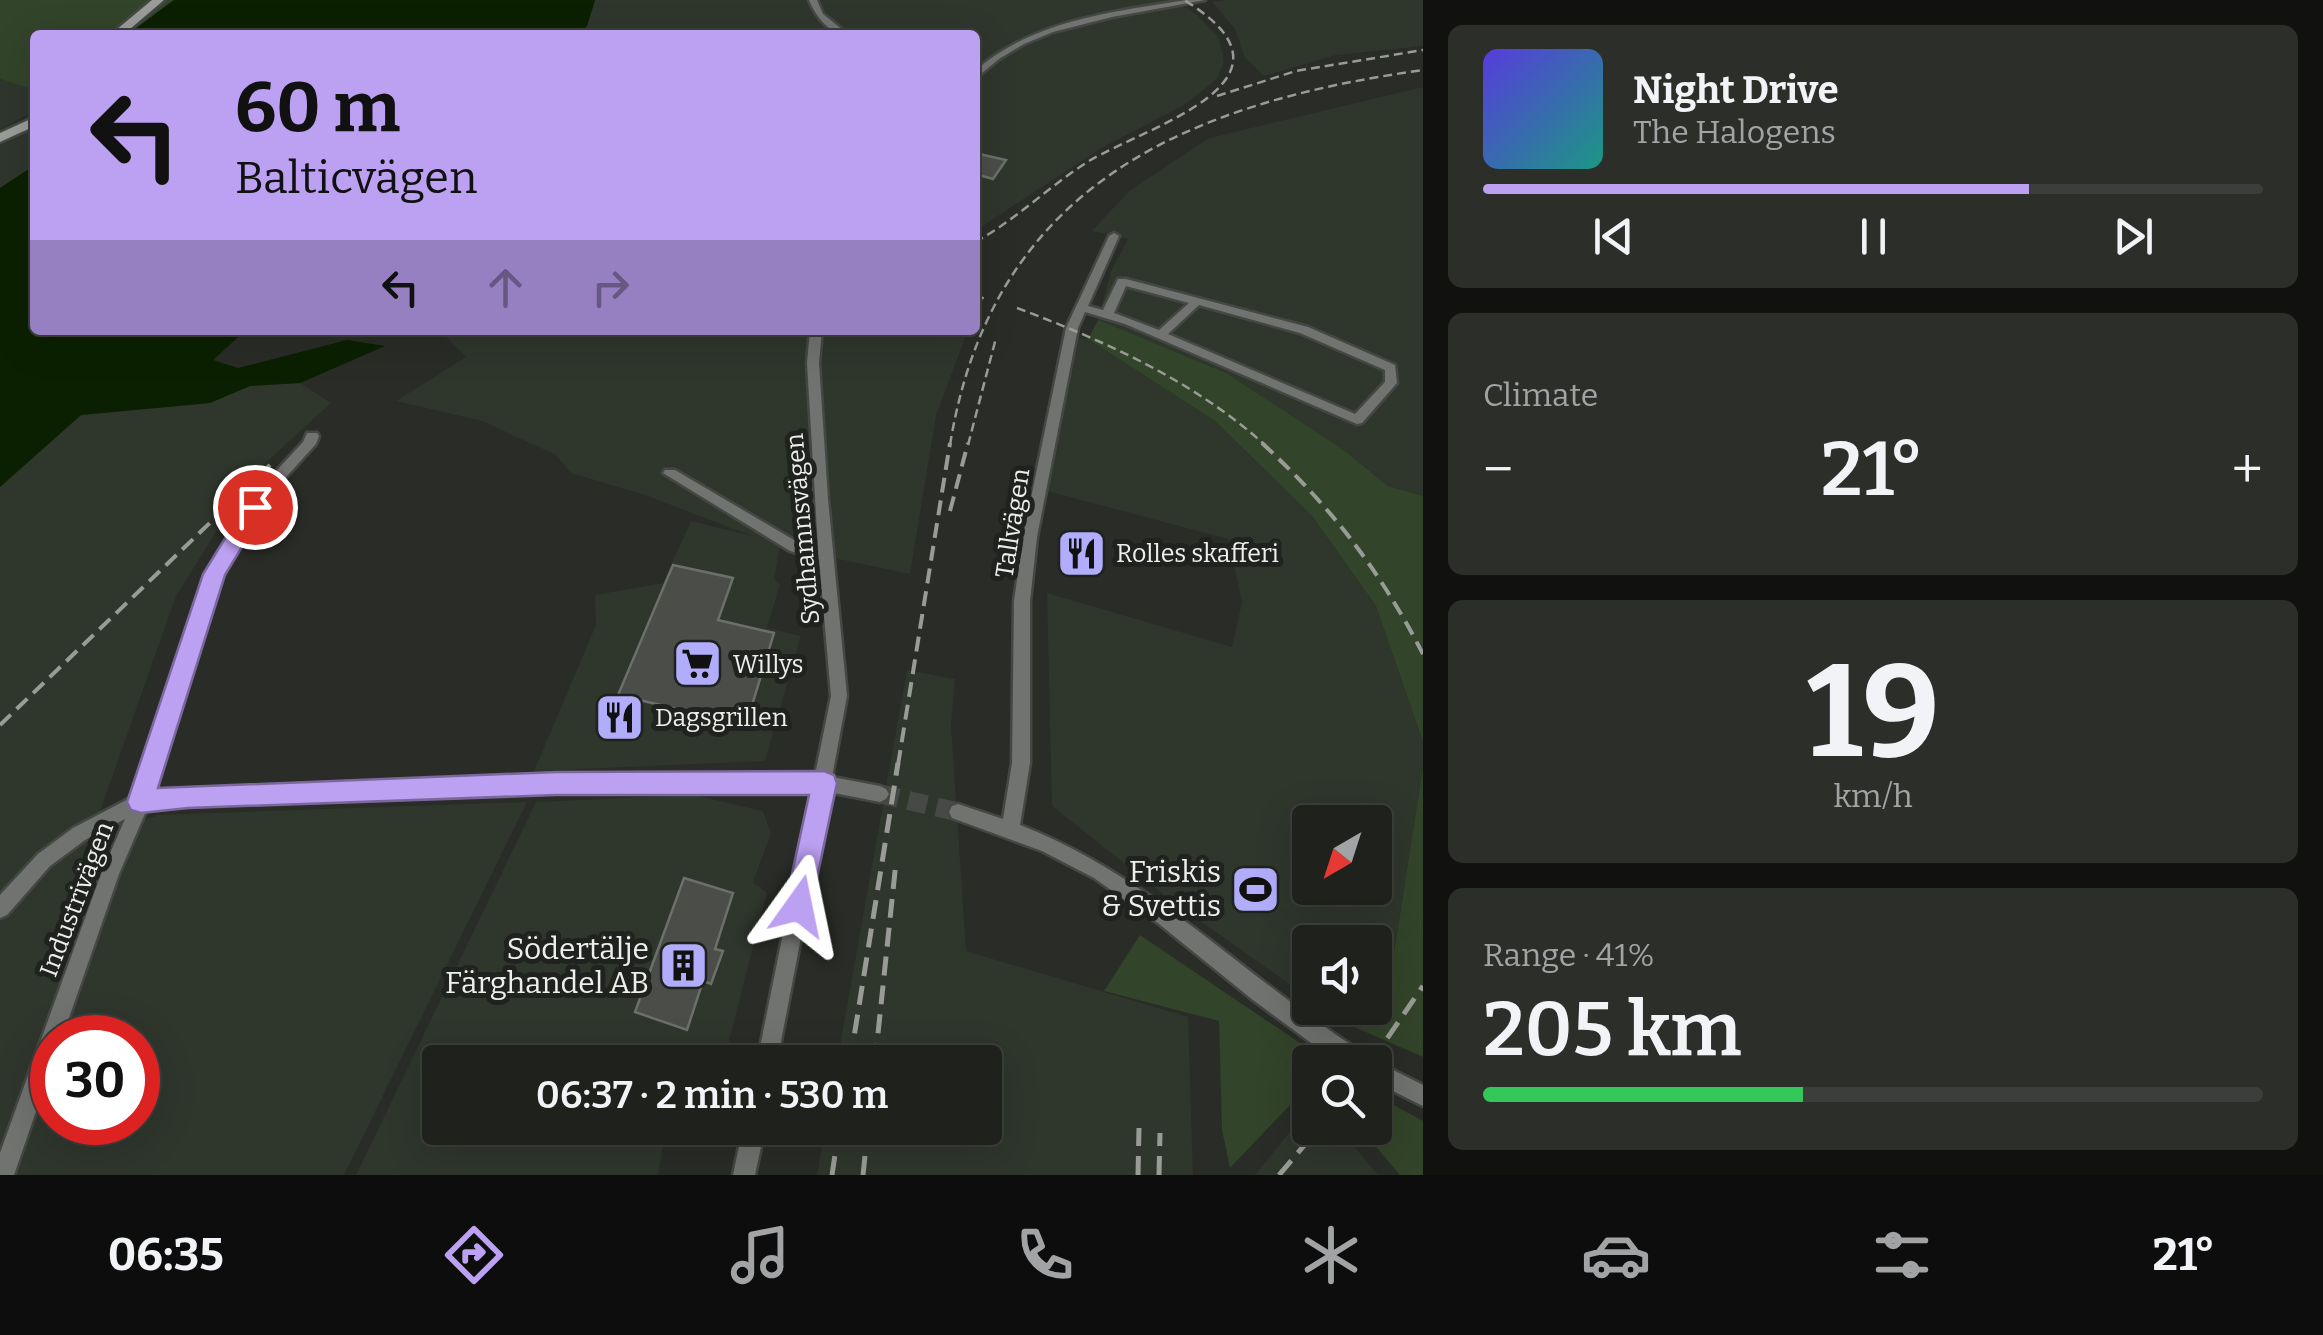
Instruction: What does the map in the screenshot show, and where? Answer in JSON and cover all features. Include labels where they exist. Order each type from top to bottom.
[{"type":"street","points":[[122,30],[159,0]]},
{"type":"street","points":[[813,0],[819,15],[838,30]]},
{"type":"street","points":[[980,69],[1003,52],[1058,28],[1201,0]]},
{"type":"street","points":[[0,138],[30,123]]},
{"type":"street","name":"Tallvägen","points":[[1010,829],[1021,763],[1022,602],[1030,537],[1072,328],[1114,236]]},
{"type":"street","points":[[1080,308],[1160,335],[1358,420],[1392,383],[1392,368],[1304,330],[1122,281],[1107,315]]},
{"type":"street","points":[[1160,335],[1197,301]]},
{"type":"street","name":"Sydhamnsvägen","points":[[770,1045],[839,696],[813,362],[816,335]]},
{"type":"street","name":"Industrivägen","points":[[3,1175],[110,874],[141,802],[214,574],[255,507],[312,436]]},
{"type":"street","points":[[670,474],[795,547],[826,555]]},
{"type":"street","points":[[0,909],[44,860],[80,834],[141,802],[188,796],[518,784],[824,783],[880,794]]},
{"type":"street","points":[[958,812],[1010,829],[1099,871],[1270,1004],[1334,1045]]},
{"type":"street","points":[[1392,1080],[1423,1096]]},
{"type":"street","points":[[744,1175],[750,1145]]},
{"type":"shaded area","points":[[0,0],[174,0],[134,30],[30,30],[30,88],[0,79]]},
{"type":"shaded area","points":[[174,0],[595,0],[583,30],[134,30]]},
{"type":"shaded area","points":[[595,0],[1175,0],[1196,14],[1219,38],[1224,62],[1217,79],[1183,106],[1103,147],[980,228],[980,30],[583,30]]},
{"type":"shaded area","points":[[1423,0],[1423,46],[1336,55],[1264,76],[1245,58],[1235,29],[1212,2]]},
{"type":"shaded area","points":[[0,79],[30,88],[30,113],[0,130]]},
{"type":"shaded area","points":[[1423,87],[1423,496],[1388,486],[1345,451],[1098,320],[1111,271],[1128,239],[1092,231],[1129,191],[1209,138]]},
{"type":"shaded area","points":[[30,127],[30,168],[0,188],[0,141]]},
{"type":"shaded area","points":[[30,168],[30,335],[240,335],[213,360],[238,368],[347,340],[385,346],[300,383],[250,386],[210,403],[81,415],[0,487],[0,188]]},
{"type":"shaded area","points":[[1098,320],[1226,373],[1345,451],[1388,486],[1423,496],[1423,742],[1376,606],[1312,516],[1215,421],[1088,339]]},
{"type":"shaded area","points":[[444,335],[966,335],[936,416],[910,574],[780,547],[774,579],[780,585],[767,628],[801,636],[765,761],[534,771],[596,625],[595,595],[663,583],[691,521],[752,536],[645,495],[571,473],[556,455],[482,421],[396,401],[466,357]]},
{"type":"shaded area","points":[[1079,338],[1088,339],[1215,421],[1312,516],[1376,606],[1423,742],[1423,767],[1392,965],[1392,925],[1292,925],[1292,986],[1168,898],[1052,806],[1047,593],[1232,647],[1242,602],[1228,539],[1047,491]]},
{"type":"shaded area","points":[[300,383],[331,403],[237,489],[230,510],[176,596],[90,840],[158,815],[527,802],[344,1175],[0,1175],[0,487],[81,415],[210,403],[250,386]]},
{"type":"shaded area","points":[[907,670],[955,679],[951,725],[966,951],[1188,1017],[1193,1175],[817,1175],[822,1145],[1002,1145],[1002,1045],[840,1045]]},
{"type":"shaded area","points":[[1423,767],[1423,1057],[1354,1027],[1392,1025],[1392,965]]},
{"type":"shaded area","points":[[694,795],[763,811],[771,833],[753,882],[767,893],[728,1045],[422,1045],[422,1145],[663,1145],[658,1175],[356,1175],[536,802]]},
{"type":"shaded area","points":[[1140,935],[1303,1045],[1292,1045],[1292,1103],[1230,1168],[1222,1130],[1219,1021],[1104,991]]},
{"type":"shaded area","points":[[1392,1104],[1423,1121],[1423,1175],[1400,1175],[1374,1145],[1392,1145]]},
{"type":"shaded area","points":[[1292,1129],[1292,1145],[1353,1145],[1378,1175],[1255,1175]]},
{"type":"building","points":[[980,154],[1006,160],[993,179],[980,175]]},
{"type":"building","name":"Willys","points":[[673,565],[733,578],[718,620],[774,633],[746,725],[618,695]]},
{"type":"building","name":"Södertälje Färghandel AB","points":[[684,878],[733,893],[715,949],[723,951],[711,984],[703,981],[687,1030],[635,1012]]},
{"type":"tunnel","points":[[880,794],[958,812]]},
{"type":"railway","points":[[980,239],[1089,161],[1208,97],[1228,77],[1233,54],[1220,28],[1184,0]]},
{"type":"railway","points":[[1217,96],[1296,71],[1423,50]]},
{"type":"railway","points":[[950,445],[973,355],[1009,281],[1056,220],[1114,172],[1181,134],[1256,106],[1337,85],[1423,70]]},
{"type":"railway","points":[[980,297],[987,299]]},
{"type":"railway","points":[[1017,308],[1083,334],[1179,382],[1265,445]]},
{"type":"railway","points":[[968,445],[996,338]]},
{"type":"railway","points":[[898,765],[950,443]]},
{"type":"railway","points":[[950,511],[968,443]]},
{"type":"railway","points":[[1262,443],[1352,541],[1389,594],[1423,654]]},
{"type":"railway","points":[[0,725],[270,465]]},
{"type":"railway","points":[[853,1045],[898,763]]},
{"type":"railway","points":[[877,1045],[896,862]]},
{"type":"railway","points":[[1383,1045],[1423,986]]},
{"type":"railway","points":[[1138,1175],[1139,1128]]},
{"type":"railway","points":[[1159,1175],[1160,1133]]},
{"type":"railway","points":[[832,1175],[836,1145]]},
{"type":"railway","points":[[863,1175],[866,1145]]},
{"type":"railway","points":[[1279,1175],[1305,1145]]},
{"type":"place","name":"Rolles skafferi","points":[[1081,553]]},
{"type":"place","name":"Willys","points":[[698,664]]},
{"type":"place","name":"Dagsgrillen","points":[[620,717]]},
{"type":"place","name":"Friskis & Svettis","points":[[1256,889]]},
{"type":"place","name":"Södertälje Färghandel AB","points":[[684,966]]},
{"type":"route","points":[[255,507],[214,574],[141,802],[188,796],[556,783],[824,783],[799,906]]}]
